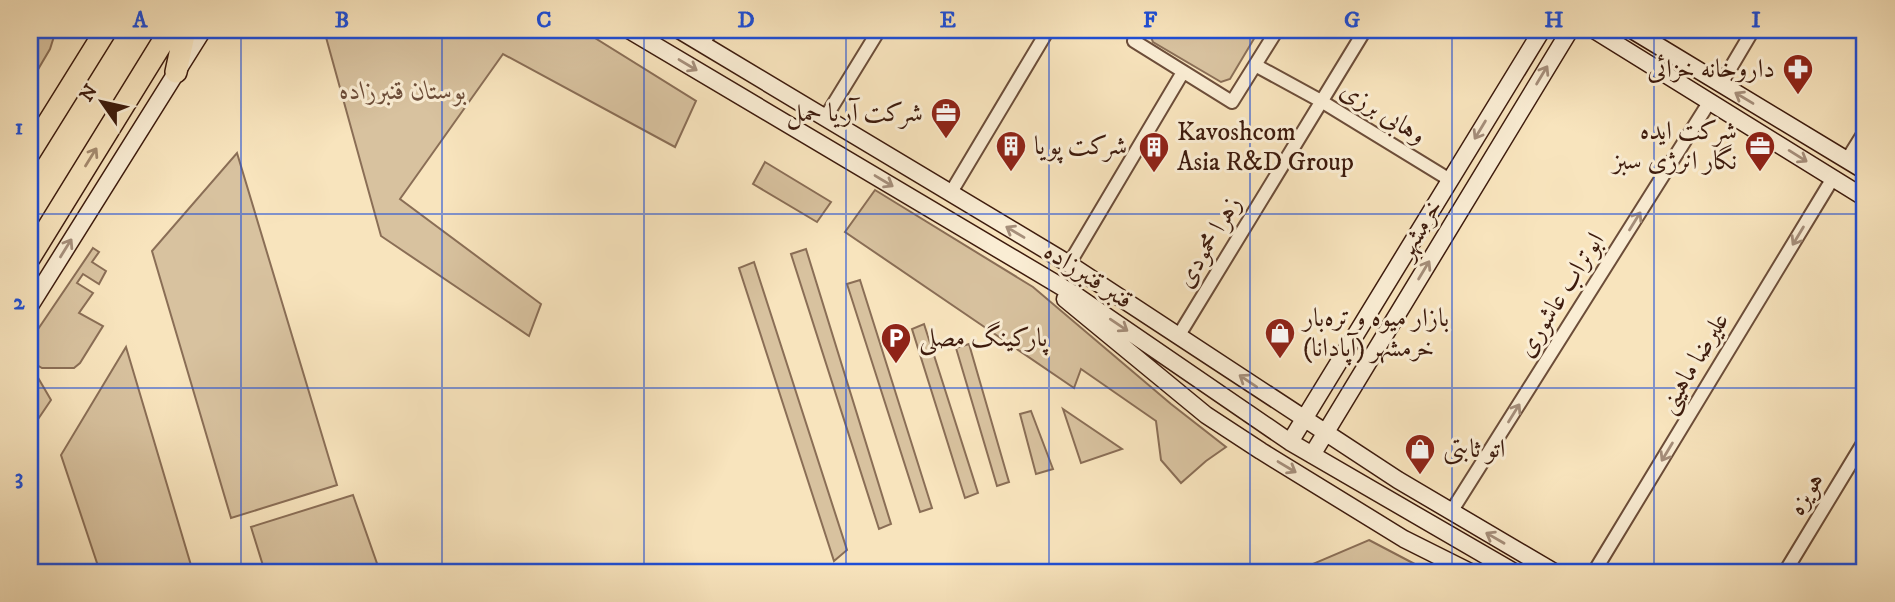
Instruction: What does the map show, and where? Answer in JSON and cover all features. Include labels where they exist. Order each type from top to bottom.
[{"type":"highway","points":[[30,152],[106,30]]},
{"type":"highway","points":[[30,257],[170,30]]},
{"type":"highway","points":[[176,72],[185,30]]},
{"type":"main road","points":[[30,306],[203,30]]},
{"type":"main road","name":"قنبر قنبرزاده","points":[[629,30],[1077,296],[1290,442],[1514,572]]},
{"type":"main road","name":"قنبر قنبرزاده","points":[[678,30],[707,37],[825,118],[1069,264],[1325,432],[1451,512],[1554,572]]},
{"type":"main road","name":"خرمشهر","points":[[1290,442],[1542,30]]},
{"type":"main road","name":"خرمشهر","points":[[1312,455],[1570,30]]},
{"type":"main road","points":[[1594,30],[1865,198]]},
{"type":"main road","points":[[1632,30],[1865,172]]},
{"type":"main road","points":[[1020,262],[1206,415],[1405,539],[1469,572]]},
{"type":"street","points":[[825,118],[879,30]]},
{"type":"street","points":[[950,194],[1048,30]]},
{"type":"street","points":[[1141,30],[1133,41],[1232,102],[1277,30]]},
{"type":"street","name":"زهرا محمودی","points":[[1179,335],[1365,30]]},
{"type":"street","points":[[1721,83],[1753,30]]},
{"type":"street","name":"وهابی برزی","points":[[1255,65],[1321,101],[1450,180]]},
{"type":"street","points":[[1069,264],[1183,72]]},
{"type":"street","name":"ابوتراب عاشوری","points":[[1451,512],[1710,102]]},
{"type":"street","points":[[1847,160],[1865,131]]},
{"type":"street","name":"علیرضا ماهینی","points":[[1594,572],[1833,178]]},
{"type":"street","name":"هویزه","points":[[1785,572],[1865,440]]},
{"type":"green space","points":[[30,30],[56,30],[50,49],[30,83]]},
{"type":"green space","name":"بوستان قنبرزاده","points":[[324,30],[582,30],[696,101],[675,147],[503,54],[400,199],[541,304],[529,336],[381,236]]},
{"type":"green space","points":[[1154,30],[1258,32],[1230,79],[1221,82],[1153,42],[1151,37]]},
{"type":"green space","points":[[237,153],[337,485],[231,518],[152,251]]},
{"type":"green space","points":[[765,162],[831,202],[817,222],[753,184]]},
{"type":"green space","points":[[875,190],[1033,287],[1226,447],[1181,483],[1161,460],[1156,421],[1081,369],[1074,388],[845,232]]},
{"type":"green space","points":[[93,248],[99,252],[92,262],[106,271],[99,284],[83,274],[77,283],[93,293],[79,313],[103,326],[74,368],[42,368],[30,361],[30,341]]},
{"type":"green space","points":[[806,249],[891,524],[879,529],[791,254]]},
{"type":"green space","points":[[754,262],[847,550],[834,561],[739,268]]},
{"type":"green space","points":[[860,280],[932,508],[920,512],[847,284]]},
{"type":"green space","points":[[924,324],[978,493],[965,498],[912,329]]},
{"type":"green space","points":[[969,344],[1009,482],[997,486],[956,348]]},
{"type":"green space","points":[[126,347],[193,572],[100,572],[61,455]]},
{"type":"green space","points":[[30,372],[37,376],[51,400],[30,431]]},
{"type":"green space","points":[[1063,409],[1122,449],[1081,463]]},
{"type":"green space","points":[[1031,411],[1053,469],[1036,474],[1020,414]]},
{"type":"green space","points":[[353,495],[380,572],[265,572],[251,527]]},
{"type":"green space","points":[[1369,540],[1430,572],[1309,572],[1308,566]]},
{"type":"place","name":"داروخانه خزائی","points":[[1798,96]]},
{"type":"place","name":"شرکت آریا حمل","points":[[946,140]]},
{"type":"place","name":"شرکت پویا","points":[[1011,173]]},
{"type":"place","name":"شرکت ایده نگار انرژی سبز","points":[[1760,173]]},
{"type":"place","name":"Kavoshcom Asia R&D Group","points":[[1154,174]]},
{"type":"place","name":"بازار میوه و تره‌بار خرمشهر (آپادانا)","points":[[1280,360]]},
{"type":"place","name":"پارکینگ مصلی","points":[[896,365]]},
{"type":"place","name":"اتو ثابتی","points":[[1420,476]]}]
